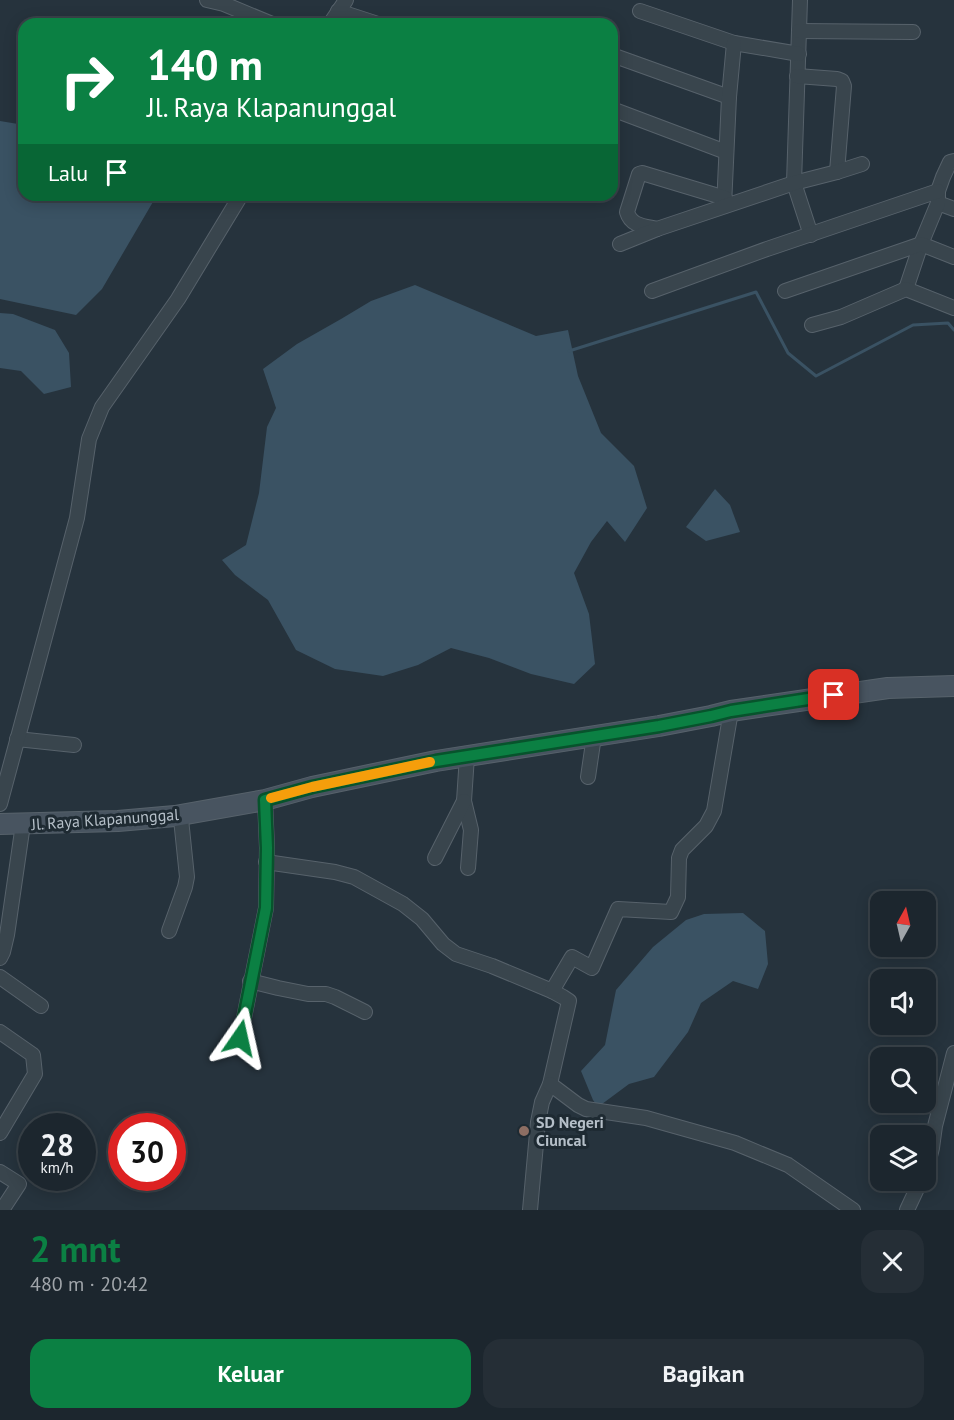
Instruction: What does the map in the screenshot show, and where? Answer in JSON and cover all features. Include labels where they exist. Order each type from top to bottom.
[{"type":"street","points":[[207,0],[224,3],[258,18]]},
{"type":"street","points":[[334,18],[346,0]]},
{"type":"street","points":[[800,0],[794,183],[811,235]]},
{"type":"street","points":[[338,11],[360,18]]},
{"type":"street","points":[[640,11],[734,43],[799,54]]},
{"type":"street","points":[[799,32],[913,32]]},
{"type":"street","points":[[724,203],[734,43]]},
{"type":"street","points":[[618,58],[729,97]]},
{"type":"street","points":[[797,76],[842,81],[844,86],[837,172]]},
{"type":"street","points":[[618,112],[726,152]]},
{"type":"street","points":[[906,289],[947,167],[954,160]]},
{"type":"street","points":[[620,244],[724,203],[862,164]]},
{"type":"street","points":[[657,230],[632,222],[627,212],[639,174],[642,173],[724,203]]},
{"type":"street","points":[[938,197],[954,209]]},
{"type":"street","points":[[652,291],[811,235],[938,197]]},
{"type":"street","points":[[0,804],[77,518],[89,439],[102,407],[178,298],[237,201]]},
{"type":"street","points":[[785,291],[921,244],[954,257]]},
{"type":"street","points":[[812,325],[841,317],[906,289],[954,308]]},
{"type":"street","name":"Jl. Raya Klapanunggal","points":[[0,824],[118,821],[175,816],[265,800],[312,787],[436,761],[731,711],[888,688],[954,686]]},
{"type":"street","points":[[552,991],[572,957],[592,968],[618,909],[671,912],[678,897],[679,858],[682,850],[705,826],[714,811],[731,711]]},
{"type":"street","points":[[588,777],[594,736]]},
{"type":"street","points":[[17,739],[74,745]]},
{"type":"street","points":[[467,756],[464,801],[471,830],[468,868]]},
{"type":"street","points":[[240,1038],[266,908],[265,800]]},
{"type":"street","points":[[435,858],[464,801]]},
{"type":"street","points":[[169,931],[187,877],[181,819],[175,816]]},
{"type":"street","points":[[0,958],[7,935],[23,824]]},
{"type":"street","points":[[266,862],[354,877],[403,904],[422,919],[443,944],[456,954],[552,991],[569,1002],[550,1084],[542,1102],[538,1122],[530,1210]]},
{"type":"street","points":[[0,977],[40,1006]]},
{"type":"street","points":[[250,981],[308,994],[326,994],[365,1012]]},
{"type":"street","points":[[0,1133],[35,1074],[33,1055],[2,1038]]},
{"type":"street","points":[[935,1125],[954,1053]]},
{"type":"street","points":[[550,1084],[586,1109],[646,1118],[735,1143],[788,1165],[853,1210]]},
{"type":"street","points":[[0,1172],[19,1184],[2,1210]]},
{"type":"street","points":[[907,1210],[916,1191]]},
{"type":"water","points":[[0,121],[18,124],[18,201],[153,201],[102,289],[76,315],[0,299]]},
{"type":"water","points":[[415,285],[536,336],[568,330],[578,376],[601,433],[634,466],[647,508],[625,542],[607,521],[591,542],[574,573],[589,614],[595,664],[574,684],[531,674],[489,658],[451,648],[418,665],[383,676],[335,669],[296,650],[268,600],[235,575],[222,560],[246,545],[259,493],[267,427],[276,408],[263,369],[297,344],[371,301]]},
{"type":"water","points":[[0,313],[13,314],[55,330],[69,353],[71,387],[44,394],[21,371],[0,368]]},
{"type":"water","points":[[715,489],[730,505],[740,532],[706,541],[686,527]]},
{"type":"water","points":[[743,913],[765,931],[768,964],[758,989],[733,981],[701,1003],[688,1032],[654,1077],[629,1084],[598,1107],[581,1071],[605,1045],[616,990],[653,947],[686,920],[704,914]]},
{"type":"waterway","points":[[569,351],[756,292],[788,353],[816,376],[913,325],[948,323],[954,330]]},
{"type":"slow traffic","points":[[271,798],[430,762]]},
{"type":"place","name":"SD Negeri Ciuncal","points":[[524,1131]]},
{"type":"route","points":[[240,1038],[266,908],[265,800],[312,787],[436,761],[659,726],[731,711],[834,695]]}]
